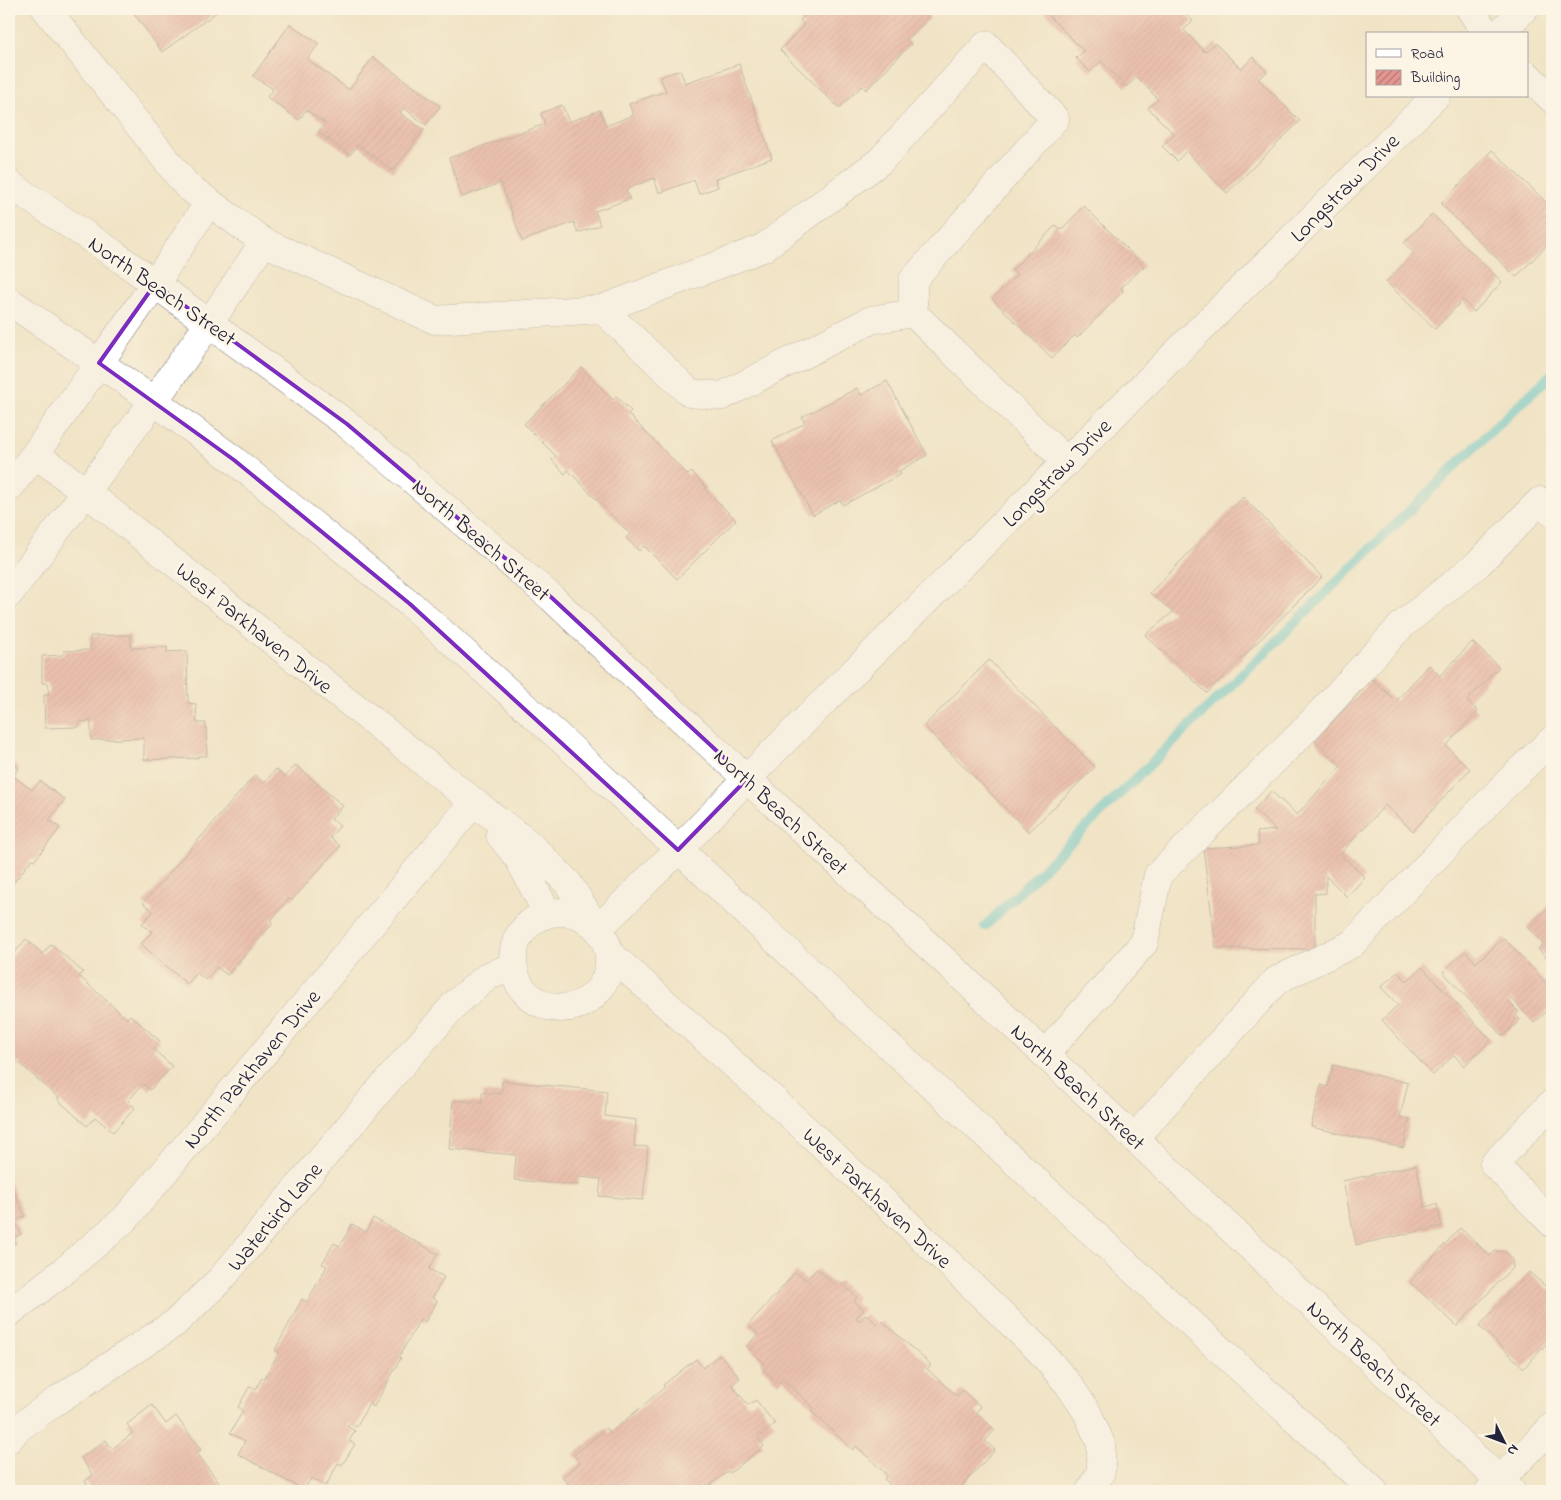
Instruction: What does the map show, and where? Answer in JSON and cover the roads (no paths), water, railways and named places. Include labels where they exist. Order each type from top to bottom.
[{"type":"main road","points":[[46,9],[186,186],[264,242],[435,320],[602,309],[763,248],[880,161],[986,45],[1054,119],[914,280],[913,313],[1067,462]]},
{"type":"main road","points":[[1470,9],[1485,32]]},
{"type":"main road","points":[[1501,32],[1524,9]]},
{"type":"main road","points":[[1528,76],[1552,99]]},
{"type":"main road","name":"Longstraw Drive","points":[[678,850],[746,778],[1434,98]]},
{"type":"main road","name":"North Beach Street","points":[[9,184],[114,254],[210,322],[347,424],[552,598],[1045,1054],[1500,1488]]},
{"type":"main road","points":[[9,488],[99,363],[209,202]]},
{"type":"main road","points":[[9,594],[154,401],[264,242]]},
{"type":"main road","points":[[9,301],[154,401],[234,460],[410,604],[560,738],[882,1040],[1374,1491]]},
{"type":"main road","points":[[602,309],[690,393],[722,396],[871,320],[913,313]]},
{"type":"main road","name":"West Parkhaven Drive","points":[[35,454],[86,492],[529,844],[568,883],[596,928]]},
{"type":"main road","points":[[1045,1054],[1144,943],[1158,876],[1299,736],[1402,625],[1479,563],[1540,501],[1552,512]]},
{"type":"main road","points":[[1134,1138],[1277,980],[1352,944],[1513,777],[1552,740]]},
{"type":"main road","name":"West Parkhaven Drive","points":[[474,802],[519,859],[547,913]]},
{"type":"main road","name":"North Parkhaven Drive","points":[[9,1313],[66,1270],[125,1219],[474,802]]},
{"type":"main road","points":[[596,928],[678,850]]},
{"type":"main road","points":[[561,912],[587,919],[596,928],[605,940],[610,953],[609,967],[598,992],[575,1007],[548,1007],[524,992],[513,967],[512,954],[517,940],[534,920],[547,913],[561,912]]},
{"type":"main road","name":"West Parkhaven Drive","points":[[610,953],[909,1225],[1039,1350],[1069,1385],[1087,1412],[1101,1444],[1096,1482]]},
{"type":"main road","name":"Waterbird Lane","points":[[9,1438],[17,1429],[59,1399],[175,1323],[221,1279],[378,1092],[456,1003],[488,976],[513,967]]},
{"type":"main road","points":[[1552,1103],[1494,1164],[1552,1222]]},
{"type":"main road","points":[[1500,1488],[1552,1427]]},
{"type":"waterway","points":[[985,926],[1490,432],[1552,374]]}]
